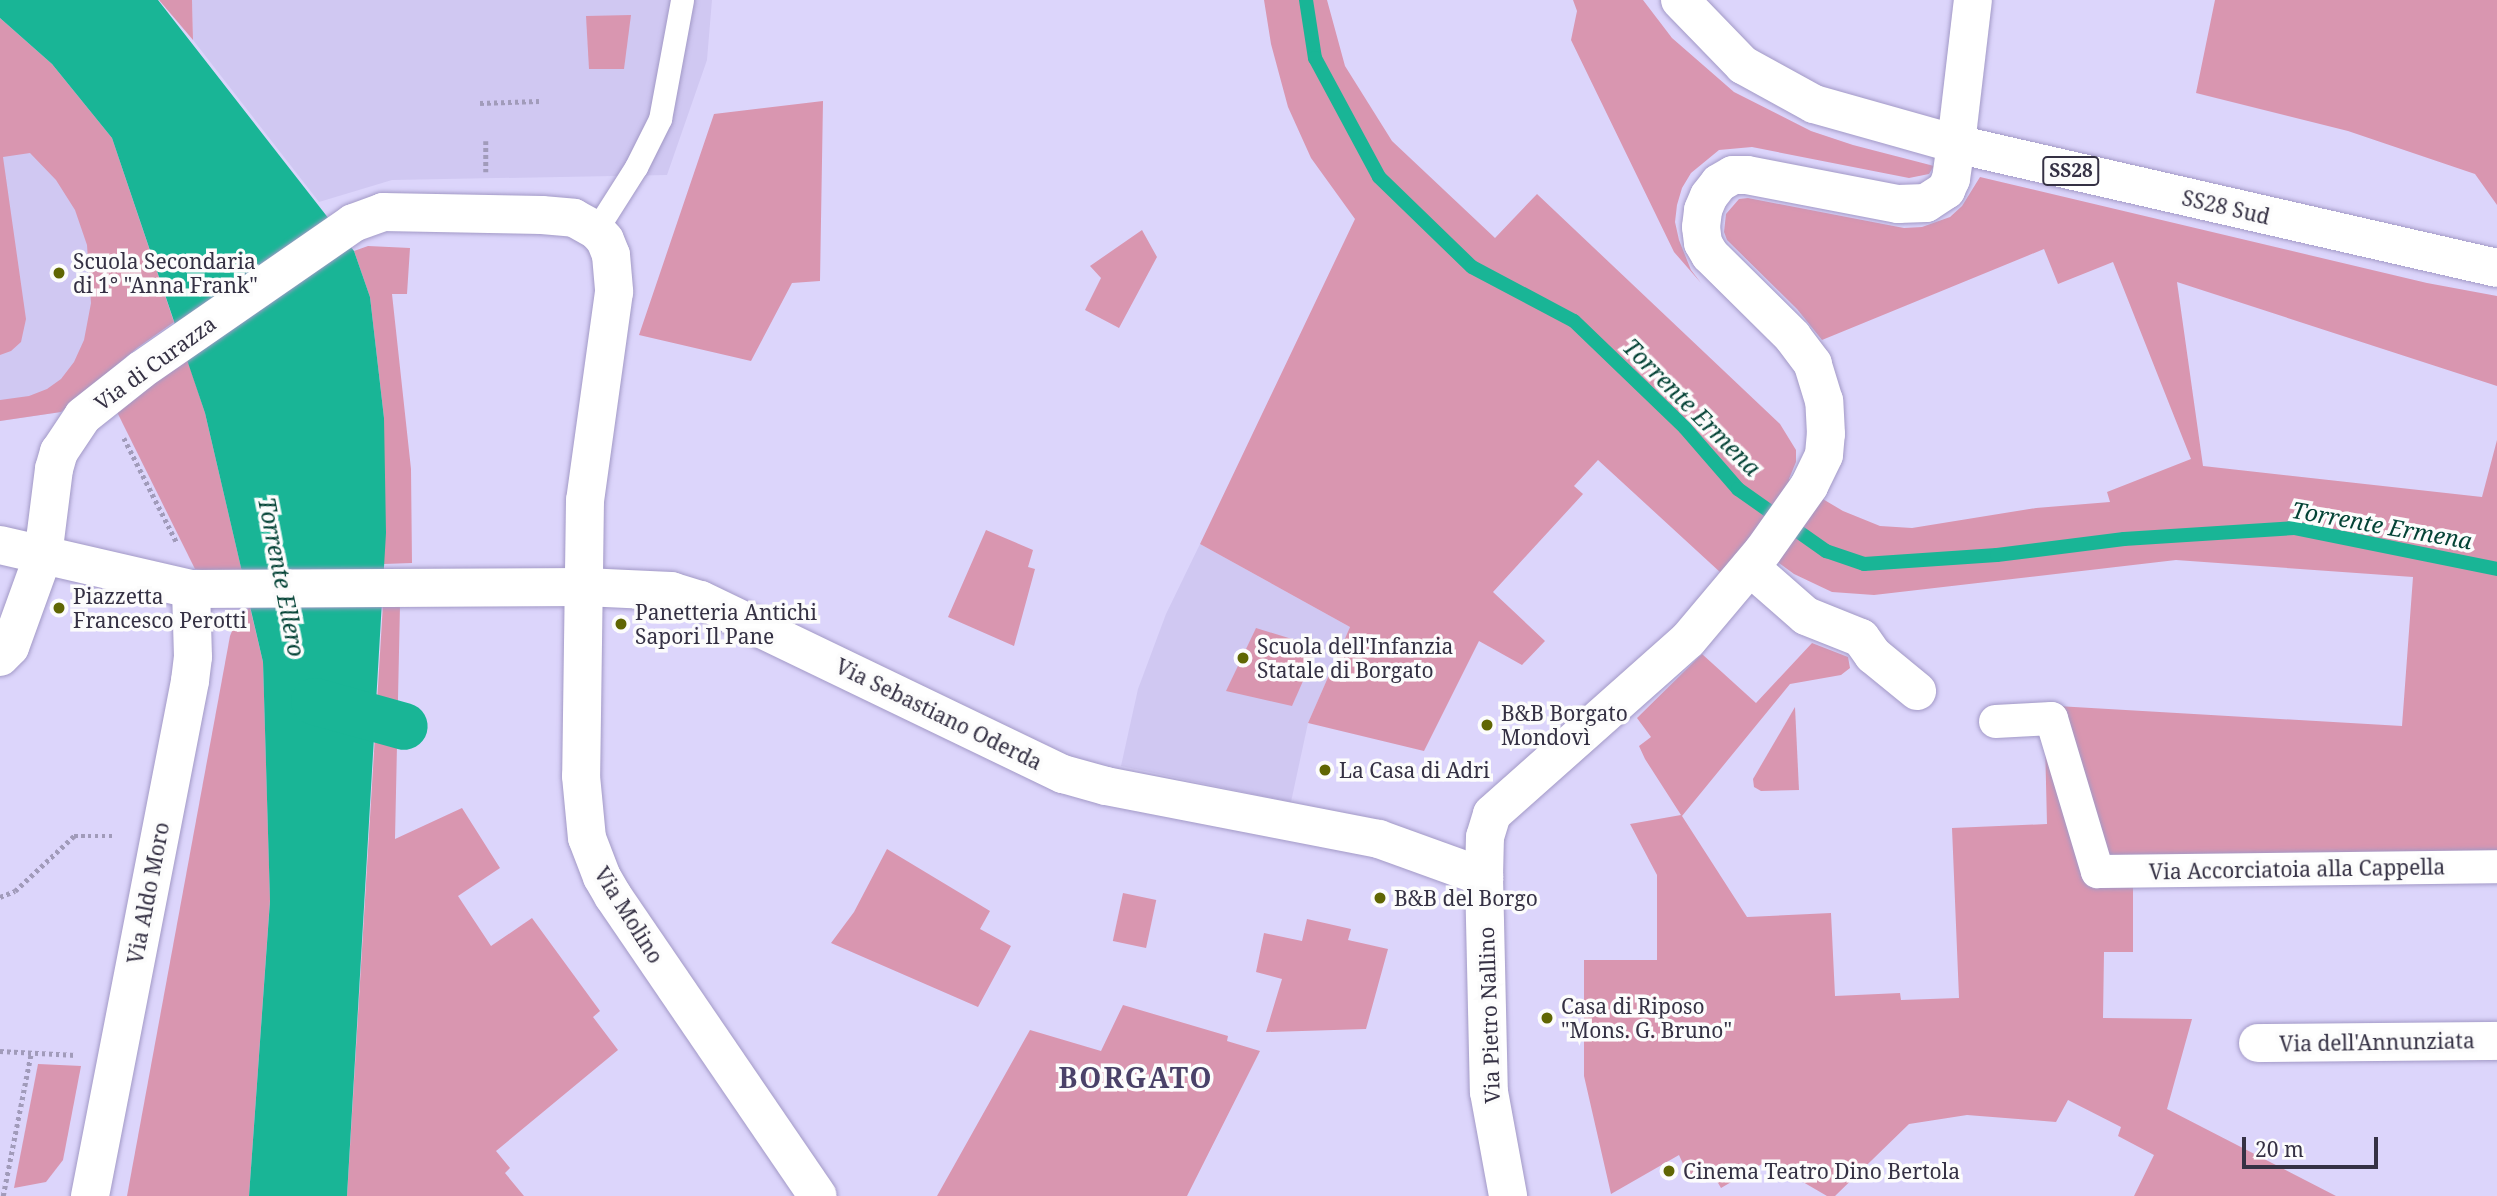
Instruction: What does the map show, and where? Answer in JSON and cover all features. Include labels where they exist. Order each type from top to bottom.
[{"type":"main road","name":"SS28 Sud","points":[[1680,0],[1743,65],[1814,104],[1956,144],[2497,268]]},
{"type":"main road","points":[[1956,144],[1973,0]]},
{"type":"main road","name":"Via Pietro Nallino","points":[[1508,1196],[1489,1093],[1484,877],[1485,837],[1492,814],[1688,640],[1757,559],[1809,486],[1824,455],[1824,401],[1813,364],[1793,337],[1710,255],[1703,243],[1703,209],[1719,183],[1733,175],[1747,175],[1899,204],[1926,203],[1945,190],[1951,179],[1956,144]]},
{"type":"main road","name":"Via di Curazza","points":[[43,556],[54,469],[64,442],[83,416],[141,370],[353,223],[383,212],[468,213],[562,216],[596,230]]},
{"type":"main road","points":[[584,587],[587,470],[614,292],[611,255],[596,230]]},
{"type":"main road","name":"Via Sebastiano Oderda","points":[[0,545],[209,589],[584,587],[658,590],[701,600],[1027,758],[1083,780],[1379,839],[1484,877]]},
{"type":"main road","points":[[0,657],[10,647],[43,556]]},
{"type":"main road","points":[[1757,559],[1807,616],[1861,638],[1873,655],[1917,691]]},
{"type":"main road","name":"Via Molino","points":[[584,587],[581,796],[584,827],[594,858],[613,896],[818,1196]]},
{"type":"main road","name":"Via Aldo Moro","points":[[90,1196],[193,657],[209,589]]},
{"type":"main road","name":"Via dell'Annunziata","points":[[2258,1044],[2497,1041]]},
{"type":"street","name":"Via Accorciatoia alla Cappella","points":[[1994,721],[2051,718],[2097,871],[2254,881],[2497,866]]},
{"type":"lane","points":[[596,230],[636,167],[660,119],[682,0]]},
{"type":"path","points":[[480,103],[539,101]]},
{"type":"path","points":[[123,435],[181,552]]},
{"type":"path","points":[[0,897],[15,891],[74,836],[123,836]]},
{"type":"path","points":[[0,1051],[80,1055]]},
{"type":"path","points":[[4,1196],[31,1053]]},
{"type":"shaded area","points":[[159,0],[192,0],[193,40]]},
{"type":"shaded area","points":[[192,0],[712,0],[707,60],[667,175],[392,180],[319,202],[193,40]]},
{"type":"shaded area","points":[[1264,0],[1327,0],[1345,66],[1392,141],[1495,238],[1537,194],[1780,424],[1796,450],[1796,462],[1789,479],[1843,511],[1880,526],[1912,528],[2036,508],[2110,502],[2107,492],[2191,459],[2113,262],[2058,284],[2044,249],[1822,340],[1797,309],[1727,240],[1724,232],[1726,214],[1739,199],[1748,198],[1904,228],[1922,227],[1950,217],[1962,206],[1980,177],[2427,283],[2497,296],[2497,386],[2177,282],[2203,466],[2482,497],[2497,440],[2497,857],[2104,863],[2057,706],[2402,726],[2413,577],[2176,560],[1874,595],[1832,592],[1794,574],[1748,540],[1721,573],[1598,460],[1574,486],[1583,494],[1493,592],[1545,641],[1522,665],[1479,641],[1424,751],[1308,723],[1350,627],[1200,544],[1355,219],[1311,158],[1288,107],[1271,44]]},
{"type":"shaded area","points":[[1573,0],[1643,0],[1672,38],[1734,92],[1811,131],[1934,166],[1929,174],[1909,178],[1752,147],[1719,150],[1691,173],[1682,188],[1677,205],[1675,222],[1679,240],[1691,270],[1701,283],[1674,252],[1571,40],[1577,11]]},
{"type":"shaded area","points":[[2215,0],[2497,0],[2497,205],[2475,174],[2348,131],[2196,93]]},
{"type":"shaded area","points":[[631,15],[624,69],[589,69],[586,16]]},
{"type":"shaded area","points":[[0,18],[52,64],[112,138],[174,322],[137,348],[61,412],[0,421],[0,400],[29,396],[47,389],[61,379],[74,362],[84,340],[91,303],[87,245],[75,210],[56,180],[30,153],[3,157],[26,319],[21,342],[11,351],[0,355]]},
{"type":"shaded area","name":"Scuola Secondaria di 1° \"Anna Frank\"","points":[[0,52],[101,198],[84,391],[61,412],[0,421]]},
{"type":"shaded area","points":[[823,101],[820,281],[792,283],[751,361],[639,335],[714,114]]},
{"type":"shaded area","points":[[1142,230],[1157,257],[1119,328],[1085,310],[1101,278],[1090,266]]},
{"type":"shaded area","points":[[368,246],[410,248],[407,294],[392,294],[411,469],[412,563],[384,564],[384,418],[370,297],[354,251]]},
{"type":"shaded area","points":[[187,358],[205,413],[243,576],[195,569],[117,412]]},
{"type":"shaded area","points":[[986,530],[1033,550],[1028,567],[1035,569],[1014,646],[948,617]]},
{"type":"shaded area","name":"Scuola dell'Infanzia Statale di Borgato","points":[[1200,544],[1350,627],[1308,723],[1291,802],[1121,766],[1138,689],[1166,614]]},
{"type":"shaded area","points":[[383,604],[400,605],[395,839],[462,808],[500,868],[458,896],[491,946],[532,918],[600,1011],[593,1017],[618,1050],[496,1151],[510,1168],[505,1173],[524,1196],[347,1196]]},
{"type":"shaded area","points":[[250,607],[263,662],[270,900],[249,1196],[127,1196],[230,636],[237,619]]},
{"type":"shaded area","points":[[1256,628],[1318,647],[1292,706],[1226,691]]},
{"type":"shaded area","points":[[1812,643],[1848,657],[1850,668],[1841,675],[1790,684],[1682,816],[1747,917],[1831,913],[1835,996],[1900,993],[1901,1000],[1959,998],[1952,828],[2047,824],[2045,741],[2089,882],[2133,882],[2133,952],[2104,952],[2103,1018],[2192,1019],[2167,1109],[2336,1196],[2134,1196],[2154,1155],[2118,1136],[2121,1127],[2068,1100],[2056,1122],[1967,1115],[1909,1124],[1835,1196],[1827,1196],[1767,1161],[1721,1188],[1708,1166],[1689,1177],[1679,1155],[1611,1194],[1584,1076],[1584,960],[1657,960],[1657,875],[1630,824],[1681,815],[1639,746],[1651,737],[1637,718],[1702,654],[1756,703]]},
{"type":"shaded area","points":[[1795,707],[1799,790],[1761,791],[1754,787],[1753,779]]},
{"type":"shaded area","points":[[887,849],[990,911],[980,929],[1011,946],[978,1007],[831,943],[854,912]]},
{"type":"shaded area","points":[[1123,893],[1156,900],[1146,948],[1113,941]]},
{"type":"shaded area","points":[[1307,919],[1351,929],[1348,940],[1388,949],[1366,1029],[1266,1032],[1282,979],[1256,972],[1264,933],[1302,941]]},
{"type":"shaded area","points":[[1123,1005],[1228,1036],[1227,1041],[1260,1051],[1187,1196],[937,1196],[1030,1030],[1101,1051]]},
{"type":"shaded area","points":[[38,1064],[81,1066],[63,1160],[46,1182],[14,1188]]},
{"type":"water","name":"Torrente Ellero","points":[[0,0],[158,0],[354,251],[370,297],[384,418],[386,533],[347,1196],[249,1196],[270,901],[263,662],[205,413],[112,138],[52,64],[0,18]]},
{"type":"waterway","name":"Torrente Ermena","points":[[1306,0],[1315,58],[1379,177],[1472,267],[1574,321],[1685,428],[1738,489],[1826,551],[1864,564],[1997,555],[2124,539],[2294,528],[2497,569]]},
{"type":"waterway","points":[[314,701],[404,726]]},
{"type":"place","name":"Scuola Secondaria di 1° \"Anna Frank\"","points":[[59,273]]},
{"type":"place","name":"Piazzetta Francesco Perotti","points":[[59,608]]},
{"type":"place","name":"Panetteria Antichi Sapori Il Pane","points":[[621,624]]},
{"type":"place","name":"Scuola dell'Infanzia Statale di Borgato","points":[[1243,658]]},
{"type":"place","name":"B&B Borgato Mondovì","points":[[1487,725]]},
{"type":"place","name":"La Casa di Adri","points":[[1325,770]]},
{"type":"place","name":"B&B del Borgo","points":[[1380,898]]},
{"type":"place","name":"Casa di Riposo \"Mons. G. Bruno\"","points":[[1547,1018]]},
{"type":"place","name":"Cinema Teatro Dino Bertola","points":[[1669,1171]]},
{"type":"district","name":"BORGATO","points":[[1136,1077]]}]
